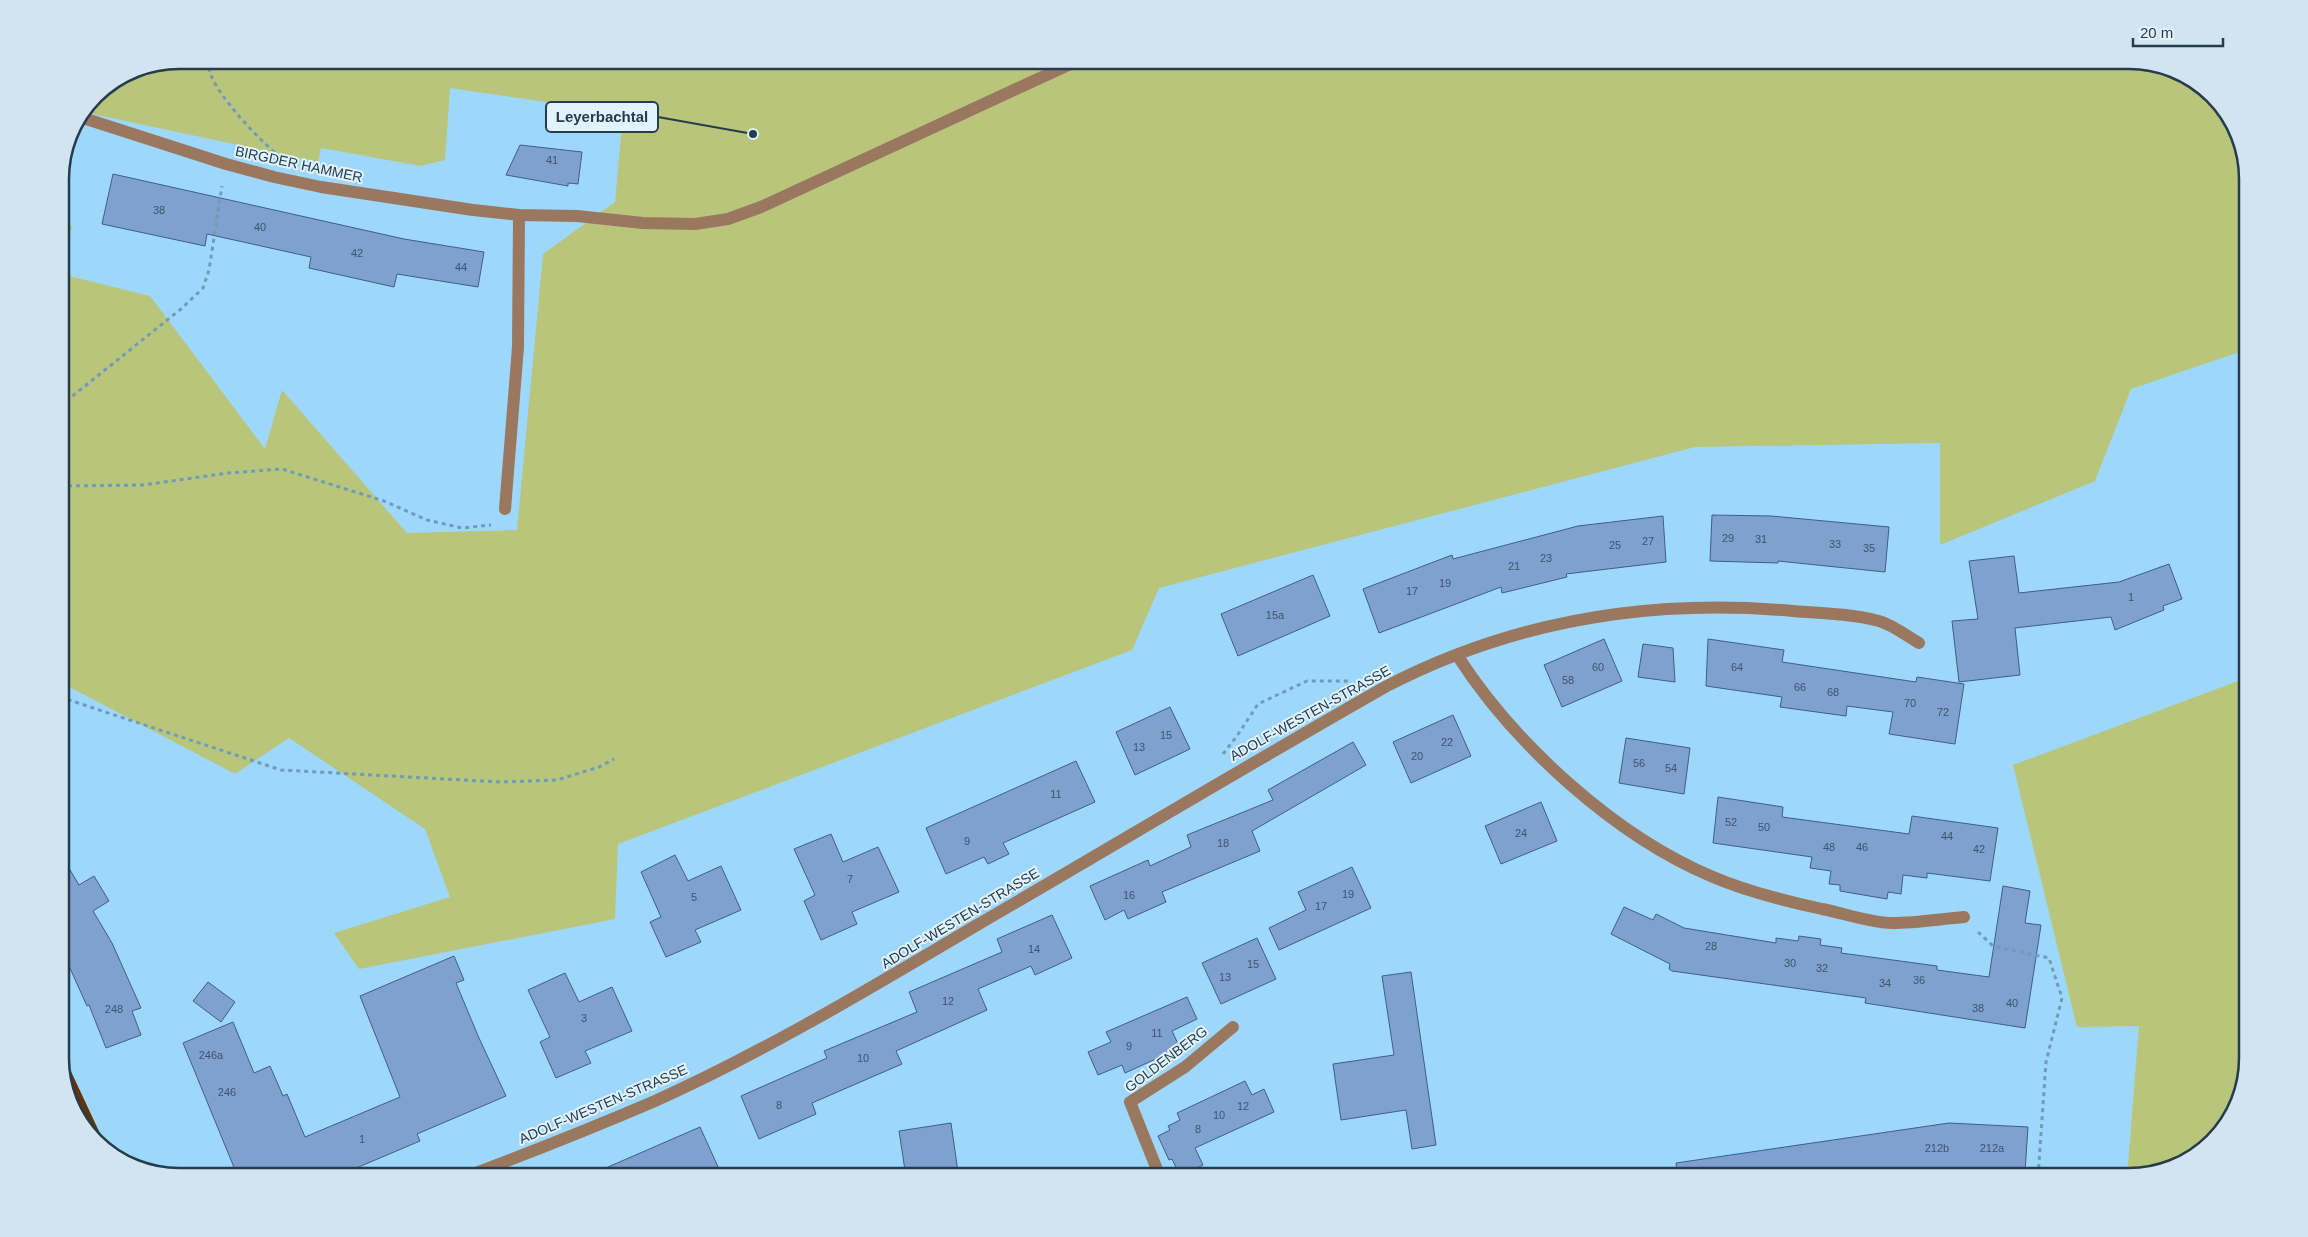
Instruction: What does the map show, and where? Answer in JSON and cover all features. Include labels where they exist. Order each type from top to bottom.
[{"type":"main road","points":[[75,1093],[87,1119]]},
{"type":"street","name":"BIRGDER HAMMER","points":[[86,119],[226,164],[321,187],[519,215],[577,216],[643,223],[695,224],[728,219],[769,204],[967,114],[1060,69]]},
{"type":"street","points":[[505,509],[518,347],[519,215]]},
{"type":"street","name":"ADOLF-WESTEN-STRASSE","points":[[489,1168],[656,1100],[790,1033],[894,975],[1200,792],[1385,687],[1457,655],[1528,630],[1594,616],[1706,607],[1747,607],[1880,621],[1919,643]]},
{"type":"street","points":[[1457,655],[1474,682],[1532,749],[1618,822],[1657,850],[1713,877],[1775,899],[1891,923],[1964,917]]},
{"type":"street","name":"GOLDENBERG","points":[[1156,1168],[1130,1102],[1185,1067],[1234,1027]]},
{"type":"path","points":[[209,69],[219,90],[265,145],[281,157]]},
{"type":"path","points":[[69,399],[168,320],[202,288],[209,270],[226,164]]},
{"type":"path","points":[[69,486],[143,485],[228,473],[282,469],[384,501],[427,520],[462,528],[496,524],[505,509]]},
{"type":"path","points":[[1219,758],[1237,736],[1258,704],[1307,681],[1363,681],[1385,687]]},
{"type":"path","points":[[69,699],[281,770],[500,782],[557,780],[600,767],[614,759]]},
{"type":"path","points":[[1964,917],[1993,946],[2049,958],[2062,998],[2046,1062],[2039,1168]]},
{"type":"green space","points":[[172,69],[2136,69],[2151,71],[2178,80],[2202,96],[2221,118],[2233,143],[2239,172],[2239,352],[2131,389],[2095,481],[1940,545],[1940,443],[1695,447],[1159,588],[1132,650],[618,844],[615,919],[359,969],[334,933],[450,897],[425,829],[289,738],[235,774],[69,687],[69,276],[150,296],[265,449],[282,390],[407,533],[517,530],[543,254],[615,202],[623,113],[450,88],[445,160],[421,166],[321,148],[318,162],[90,113],[112,91],[130,80],[150,72]]},
{"type":"green space","points":[[69,226],[72,226],[69,239]]},
{"type":"green space","points":[[2239,681],[2239,1058],[2237,1080],[2228,1107],[2217,1125],[2207,1136],[2184,1154],[2158,1165],[2128,1168],[2139,1026],[2077,1027],[2013,765]]},
{"type":"building","points":[[520,145],[582,152],[578,184],[568,183],[568,186],[506,175]]},
{"type":"building","points":[[113,174],[404,239],[484,252],[478,287],[397,274],[394,287],[309,268],[311,257],[207,234],[205,246],[102,224]]},
{"type":"building","points":[[1712,515],[1771,516],[1889,527],[1885,572],[1778,561],[1778,563],[1710,561]]},
{"type":"building","points":[[1663,516],[1666,562],[1566,574],[1567,577],[1502,593],[1501,587],[1379,633],[1363,589],[1452,555],[1453,559],[1578,526]]},
{"type":"building","points":[[2014,556],[2019,593],[2119,582],[2169,564],[2182,599],[2163,606],[2164,610],[2115,630],[2111,617],[2015,628],[2020,675],[1959,682],[1952,621],[1978,619],[1969,561]]},
{"type":"building","points":[[1313,575],[1330,616],[1238,656],[1221,614]]},
{"type":"building","points":[[1604,639],[1622,681],[1562,707],[1544,665]]},
{"type":"building","points":[[1708,639],[1784,650],[1782,662],[1916,682],[1917,677],[1964,684],[1955,744],[1889,734],[1893,712],[1847,706],[1846,716],[1780,707],[1782,697],[1706,686]]},
{"type":"building","points":[[1643,644],[1673,648],[1675,682],[1638,677]]},
{"type":"building","points":[[1170,707],[1190,749],[1135,775],[1116,732]]},
{"type":"building","points":[[1453,715],[1471,756],[1411,783],[1393,742]]},
{"type":"building","points":[[1626,738],[1690,748],[1684,794],[1619,783]]},
{"type":"building","points":[[1353,742],[1366,765],[1252,831],[1260,851],[1162,892],[1166,902],[1128,919],[1124,910],[1105,920],[1090,886],[1148,860],[1150,866],[1191,847],[1187,835],[1273,800],[1268,790]]},
{"type":"building","points":[[1076,761],[1095,802],[1003,843],[1009,854],[988,864],[984,857],[946,874],[926,828]]},
{"type":"building","points":[[1718,797],[1783,807],[1782,817],[1909,834],[1912,816],[1998,828],[1990,881],[1927,873],[1927,878],[1903,875],[1901,894],[1888,892],[1887,899],[1840,891],[1840,885],[1829,884],[1831,871],[1810,868],[1812,857],[1713,843]]},
{"type":"building","points":[[1541,802],[1557,841],[1501,864],[1485,826]]},
{"type":"building","points":[[831,834],[843,862],[878,847],[899,892],[852,912],[857,924],[821,940],[804,901],[815,895],[794,849]]},
{"type":"building","points":[[675,855],[688,881],[721,866],[741,910],[695,930],[701,942],[666,957],[650,922],[661,917],[641,872]]},
{"type":"building","points":[[1352,867],[1371,908],[1279,950],[1269,928],[1306,910],[1298,892]]},
{"type":"building","points":[[69,868],[79,885],[94,876],[109,901],[93,911],[112,943],[141,1008],[132,1011],[141,1035],[106,1048],[89,1005],[87,1006],[69,966]]},
{"type":"building","points":[[2003,886],[2030,891],[2025,923],[2041,925],[2025,1028],[1865,1003],[1866,998],[1672,971],[1669,969],[1670,964],[1611,934],[1624,907],[1653,920],[1656,914],[1684,928],[1776,943],[1776,938],[1798,941],[1799,936],[1821,939],[1820,945],[1842,948],[1841,953],[1937,966],[1937,970],[1989,977]]},
{"type":"building","points":[[1052,915],[1072,958],[1035,975],[1031,966],[978,989],[987,1010],[896,1051],[902,1064],[812,1103],[816,1114],[759,1139],[741,1096],[827,1058],[824,1051],[917,1012],[909,992],[1002,952],[997,939]]},
{"type":"building","points":[[1257,938],[1276,979],[1221,1004],[1202,963]]},
{"type":"building","points":[[454,956],[464,980],[456,983],[506,1096],[417,1134],[420,1141],[356,1168],[234,1168],[183,1043],[233,1022],[254,1073],[270,1066],[283,1096],[287,1094],[305,1137],[400,1097],[360,996]]},
{"type":"building","points":[[1411,972],[1436,1145],[1412,1149],[1406,1110],[1341,1120],[1333,1064],[1394,1055],[1382,976]]},
{"type":"building","points":[[565,973],[579,1002],[612,987],[632,1031],[585,1051],[591,1063],[556,1078],[540,1042],[550,1037],[528,990]]},
{"type":"building","points":[[208,982],[235,1002],[221,1022],[193,1001]]},
{"type":"building","points":[[1187,997],[1197,1019],[1172,1031],[1180,1048],[1125,1073],[1122,1065],[1098,1075],[1088,1052],[1111,1042],[1106,1032]]},
{"type":"building","points":[[1245,1081],[1252,1095],[1264,1089],[1274,1112],[1195,1148],[1203,1165],[1197,1168],[1176,1168],[1172,1159],[1169,1160],[1158,1136],[1170,1130],[1168,1126],[1180,1120],[1177,1113]]},
{"type":"building","points":[[951,1123],[957,1168],[905,1168],[899,1131]]},
{"type":"building","points":[[1949,1123],[2028,1127],[2025,1168],[1677,1168],[1676,1163]]},
{"type":"building","points":[[700,1127],[719,1168],[606,1168]]},
{"type":"place","name":"Leyerbachtal","points":[[753,134]]}]
